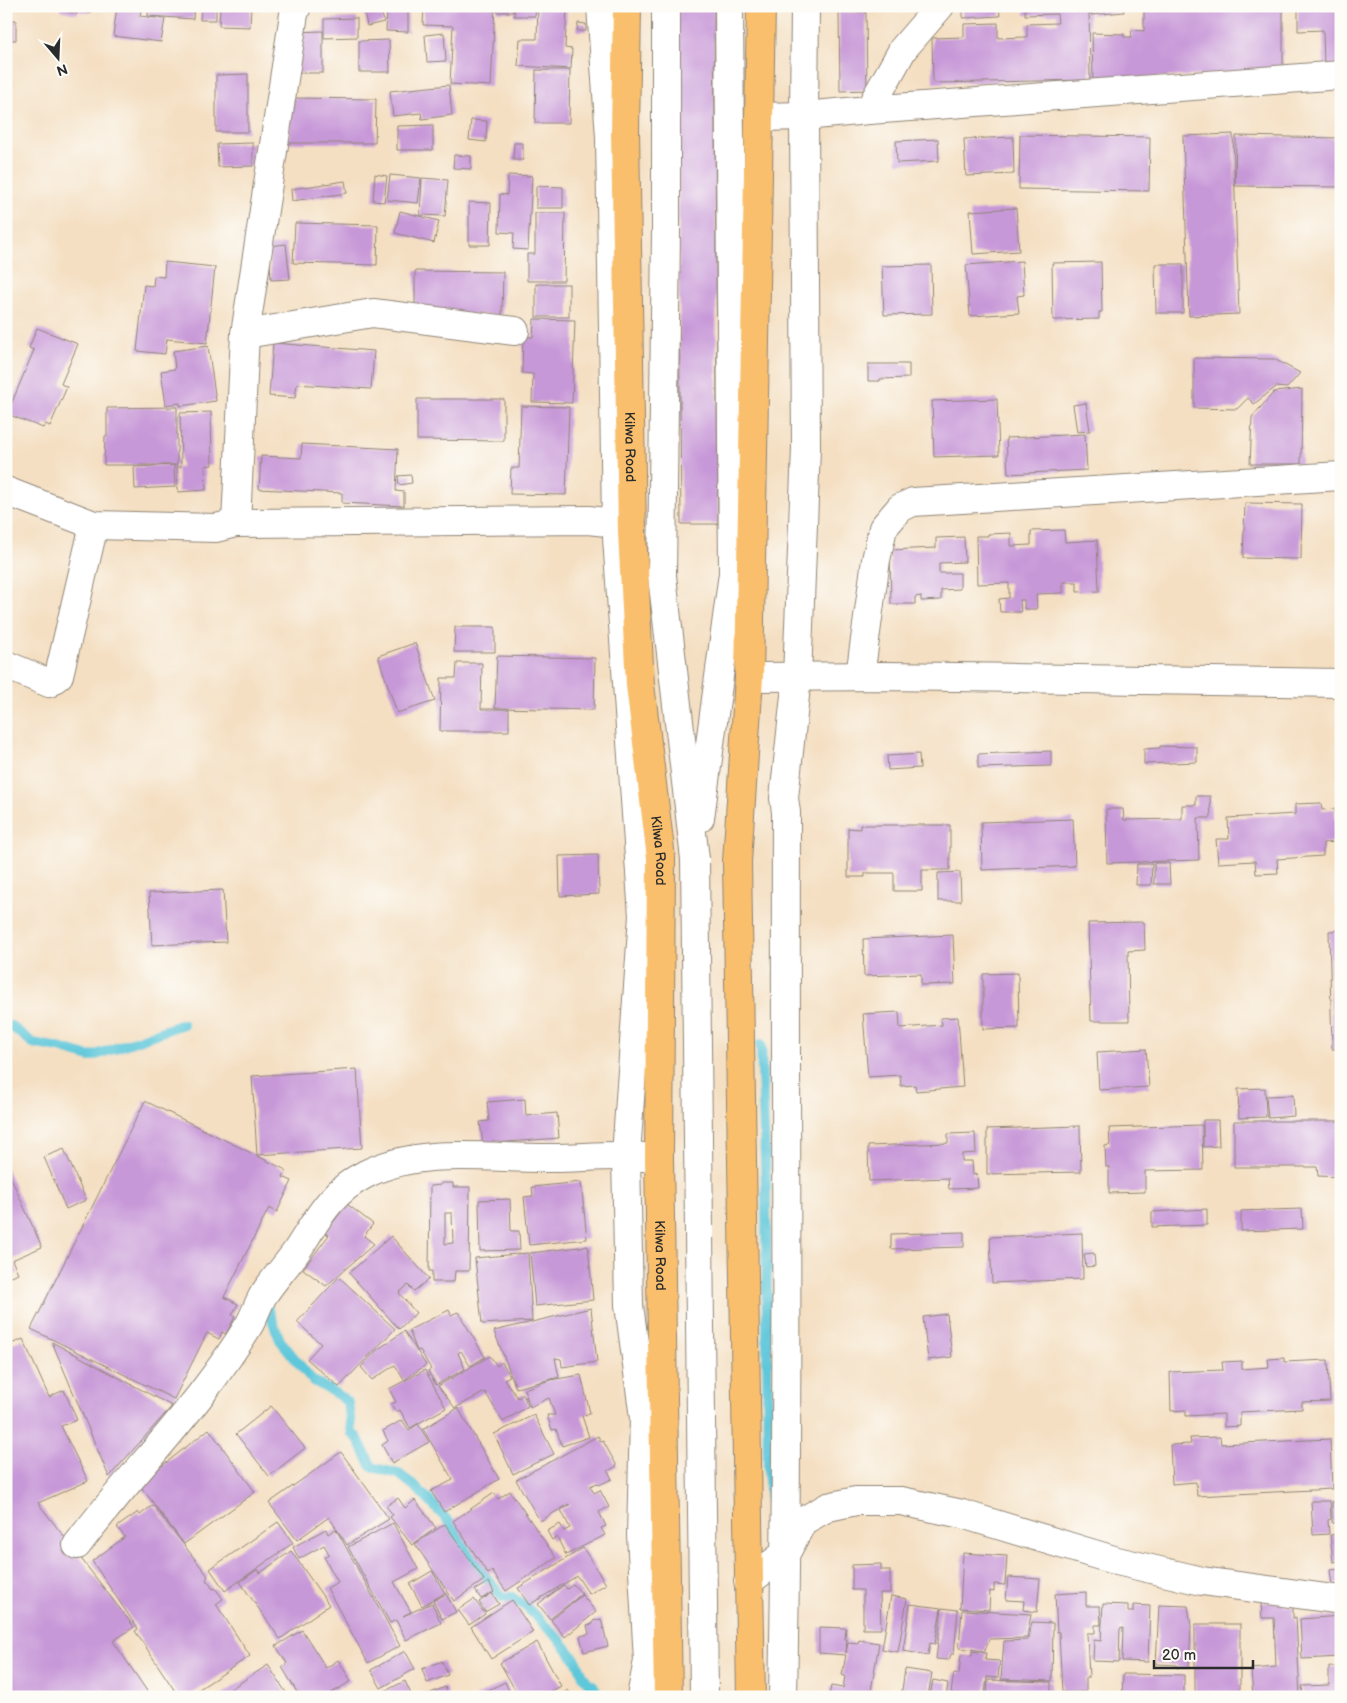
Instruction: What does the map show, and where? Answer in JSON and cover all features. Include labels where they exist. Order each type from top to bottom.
[{"type":"highway","name":"Kilwa Road","points":[[628,6],[625,132],[624,528],[640,685],[661,858],[659,1158],[668,1697]]},
{"type":"highway","points":[[750,1697],[737,862],[749,677],[761,6]]},
{"type":"street","points":[[236,523],[245,334],[294,14],[297,6]]},
{"type":"street","points":[[601,6],[610,137],[624,528],[643,916],[626,1155],[629,1305],[644,1418],[641,1535],[648,1661],[641,1697]]},
{"type":"street","points":[[666,6],[666,231],[662,576],[695,859],[704,1697]]},
{"type":"street","points":[[695,859],[733,573],[729,6]]},
{"type":"street","points":[[783,1697],[786,1554],[786,812],[784,798],[796,677],[806,448],[805,6]]},
{"type":"street","points":[[869,110],[903,49],[940,6]]},
{"type":"street","points":[[759,117],[804,116],[1341,74]]},
{"type":"street","points":[[245,334],[373,313],[515,330]]},
{"type":"street","points":[[860,676],[876,560],[883,528],[900,508],[913,502],[1341,476]]},
{"type":"street","points":[[6,491],[94,525],[216,528],[236,523],[588,520],[624,528]]},
{"type":"street","points":[[6,665],[49,683],[59,675],[94,525]]},
{"type":"street","points":[[749,677],[860,676],[1341,683]]},
{"type":"street","points":[[77,1545],[98,1517],[203,1392],[249,1324],[263,1296],[339,1191],[365,1174],[396,1162],[444,1157],[552,1158],[626,1155],[659,1158]]},
{"type":"street","points":[[748,1582],[786,1554],[803,1522],[828,1507],[856,1501],[901,1500],[962,1514],[1117,1561],[1202,1581],[1341,1600]]},
{"type":"building","points":[[6,6],[10,6],[10,20],[16,20],[16,40],[6,40]]},
{"type":"building","points":[[61,6],[91,6],[90,13],[78,11],[77,14],[60,10]]},
{"type":"building","points":[[93,6],[114,6],[114,10],[93,8]]},
{"type":"building","points":[[117,6],[142,6],[140,16],[165,19],[161,42],[113,36]]},
{"type":"building","points":[[148,6],[194,6],[193,19],[148,16]]},
{"type":"building","points":[[201,6],[216,6],[216,20],[200,20]]},
{"type":"building","points":[[220,6],[251,6],[250,27],[219,26]]},
{"type":"building","points":[[363,6],[380,6],[384,22],[367,26]]},
{"type":"building","points":[[387,6],[408,6],[408,32],[386,31]]},
{"type":"building","points":[[424,6],[495,6],[491,86],[450,84],[453,26],[423,25]]},
{"type":"building","points":[[498,6],[513,6],[513,12],[497,12]]},
{"type":"building","points":[[515,6],[536,6],[535,16],[514,16]]},
{"type":"building","points":[[538,6],[567,6],[565,48],[572,49],[571,69],[518,66],[520,39],[537,39]]},
{"type":"building","points":[[677,6],[714,6],[718,524],[681,524]]},
{"type":"building","points":[[830,6],[844,6],[845,9],[831,12]]},
{"type":"building","points":[[963,6],[999,6],[1000,16],[963,18]]},
{"type":"building","points":[[1025,6],[1089,6],[1090,80],[933,83],[932,38],[964,37],[964,24],[998,23],[998,38],[1027,37],[1027,24],[1058,23],[1057,14],[1025,15]]},
{"type":"building","points":[[1090,6],[1123,6],[1124,12],[1091,15]]},
{"type":"building","points":[[1204,6],[1283,6],[1283,72],[1093,80],[1092,33],[1124,34],[1124,37],[1132,37],[1131,30],[1144,31],[1144,11],[1204,11]]},
{"type":"building","points":[[1341,6],[1341,66],[1324,67],[1323,30],[1298,31],[1298,8]]},
{"type":"building","points":[[839,12],[866,12],[867,90],[840,91]]},
{"type":"building","points":[[357,18],[357,37],[324,38],[324,19]]},
{"type":"building","points":[[578,23],[586,24],[586,31],[577,31]]},
{"type":"building","points":[[323,31],[323,73],[292,73],[292,32]]},
{"type":"building","points":[[444,33],[446,61],[427,62],[425,35]]},
{"type":"building","points":[[389,40],[390,72],[359,72],[359,41]]},
{"type":"building","points":[[536,70],[570,70],[569,123],[535,123]]},
{"type":"building","points":[[248,74],[248,132],[216,132],[216,75]]},
{"type":"building","points":[[449,85],[452,115],[422,119],[421,113],[393,116],[390,91]]},
{"type":"building","points":[[290,98],[376,99],[375,143],[289,143]]},
{"type":"building","points":[[471,120],[487,121],[486,142],[469,140]]},
{"type":"building","points":[[433,125],[433,150],[397,150],[397,126]]},
{"type":"building","points":[[1233,134],[1239,314],[1189,316],[1183,136]]},
{"type":"building","points":[[1020,135],[1150,137],[1149,191],[1019,189]]},
{"type":"building","points":[[1236,136],[1341,138],[1341,187],[1235,186]]},
{"type":"building","points":[[1013,137],[1014,174],[966,176],[964,139]]},
{"type":"building","points":[[938,139],[939,161],[897,163],[896,141]]},
{"type":"building","points":[[253,143],[253,166],[218,167],[217,144]]},
{"type":"building","points":[[514,143],[523,143],[523,160],[513,160]]},
{"type":"building","points":[[454,155],[471,156],[471,169],[453,168]]},
{"type":"building","points":[[375,174],[387,176],[384,202],[373,201]]},
{"type":"building","points":[[390,175],[421,178],[418,203],[387,200]]},
{"type":"building","points":[[508,175],[532,176],[528,250],[513,249],[514,233],[499,232],[500,194],[507,195]]},
{"type":"building","points":[[422,178],[448,180],[445,216],[420,215]]},
{"type":"building","points":[[345,181],[347,193],[292,201],[291,189]]},
{"type":"building","points":[[536,186],[563,187],[563,208],[536,208]]},
{"type":"building","points":[[469,202],[491,203],[490,245],[469,245]]},
{"type":"building","points":[[1016,208],[1019,251],[973,254],[970,211]]},
{"type":"building","points":[[400,211],[439,221],[434,243],[395,233]]},
{"type":"building","points":[[535,213],[565,213],[564,281],[527,281],[527,254],[535,254]]},
{"type":"building","points":[[295,223],[378,225],[377,265],[293,263]]},
{"type":"building","points":[[286,244],[290,279],[271,280],[269,246]]},
{"type":"building","points":[[1022,261],[1024,295],[1017,296],[1019,313],[970,316],[966,265]]},
{"type":"building","points":[[165,262],[215,267],[207,343],[167,339],[165,354],[137,351],[144,285],[153,286],[154,276],[164,277]]},
{"type":"building","points":[[1101,262],[1102,312],[1099,312],[1099,319],[1053,320],[1052,263]]},
{"type":"building","points":[[1155,264],[1183,264],[1183,313],[1156,313]]},
{"type":"building","points":[[931,265],[932,314],[884,315],[882,266]]},
{"type":"building","points":[[415,271],[503,272],[502,315],[415,314]]},
{"type":"building","points":[[536,284],[569,284],[569,317],[536,317]]},
{"type":"building","points":[[534,319],[575,320],[572,403],[532,402],[533,374],[522,373],[523,337],[533,337]]},
{"type":"building","points":[[37,328],[78,344],[61,384],[67,387],[50,426],[45,424],[43,428],[7,414],[34,350],[29,348]]},
{"type":"building","points":[[273,343],[374,351],[371,389],[297,384],[295,398],[269,396]]},
{"type":"building","points":[[208,346],[216,401],[180,406],[180,403],[166,405],[161,371],[175,369],[173,351]]},
{"type":"building","points":[[1194,358],[1274,359],[1300,373],[1287,388],[1276,387],[1254,404],[1248,398],[1237,409],[1194,408]]},
{"type":"building","points":[[868,364],[909,364],[909,378],[868,381]]},
{"type":"building","points":[[1302,389],[1301,464],[1250,464],[1252,417],[1274,392]]},
{"type":"building","points":[[417,399],[504,399],[504,441],[417,440]]},
{"type":"building","points":[[997,399],[999,455],[934,457],[932,401]]},
{"type":"building","points":[[1086,403],[1090,431],[1077,432],[1073,405]]},
{"type":"building","points":[[521,406],[569,407],[566,495],[510,494],[511,468],[519,468]]},
{"type":"building","points":[[177,407],[177,465],[104,465],[107,408]]},
{"type":"building","points":[[211,412],[212,465],[205,466],[206,490],[178,492],[177,467],[181,467],[180,413]]},
{"type":"building","points":[[1085,434],[1087,470],[1008,474],[1006,438]]},
{"type":"building","points":[[302,444],[398,449],[396,491],[404,492],[404,506],[342,503],[342,493],[259,489],[261,456],[301,458]]},
{"type":"building","points":[[174,465],[175,487],[135,489],[134,467]]},
{"type":"building","points":[[411,475],[412,483],[399,485],[398,476]]},
{"type":"building","points":[[1245,503],[1302,504],[1301,559],[1243,558]]},
{"type":"building","points":[[1064,530],[1065,542],[1097,540],[1099,591],[1077,592],[1077,582],[1063,582],[1063,593],[1036,594],[1037,609],[1024,609],[1024,600],[1020,600],[1021,612],[1000,612],[999,599],[1009,598],[1009,583],[977,584],[976,536],[1011,533],[1011,546],[1031,545],[1031,531]]},
{"type":"building","points":[[964,537],[965,562],[939,563],[939,573],[960,573],[960,589],[941,590],[941,600],[921,601],[921,596],[915,597],[915,604],[891,604],[890,550],[936,548],[936,538]]},
{"type":"building","points":[[455,627],[495,627],[495,652],[454,652]]},
{"type":"building","points":[[415,643],[435,701],[397,713],[378,656]]},
{"type":"building","points":[[497,656],[595,658],[594,710],[495,708]]},
{"type":"building","points":[[457,663],[482,663],[481,709],[509,709],[509,731],[440,731],[441,678],[456,678]]},
{"type":"building","points":[[1160,746],[1197,747],[1197,762],[1144,764],[1144,749],[1160,748]]},
{"type":"building","points":[[1051,751],[1051,766],[978,768],[978,754]]},
{"type":"building","points":[[919,754],[920,768],[888,770],[887,756]]},
{"type":"building","points":[[1196,796],[1210,796],[1211,818],[1198,818],[1199,860],[1107,863],[1106,809],[1123,809],[1124,820],[1182,819],[1182,805],[1196,805]]},
{"type":"building","points":[[1321,803],[1322,810],[1335,809],[1337,842],[1323,843],[1323,856],[1277,859],[1278,873],[1256,874],[1255,861],[1218,863],[1216,839],[1229,839],[1228,818],[1295,814],[1295,804]]},
{"type":"building","points":[[1073,819],[1075,866],[982,870],[981,822]]},
{"type":"building","points":[[860,825],[950,825],[950,870],[922,870],[922,891],[894,891],[894,873],[865,873],[865,877],[848,877],[848,828],[860,829]]},
{"type":"building","points":[[598,855],[599,894],[560,896],[559,856]]},
{"type":"building","points":[[1154,863],[1169,863],[1170,884],[1154,884]]},
{"type":"building","points":[[1137,864],[1152,864],[1151,885],[1136,885]]},
{"type":"building","points":[[960,872],[961,901],[938,901],[938,873]]},
{"type":"building","points":[[223,890],[226,942],[152,945],[149,893]]},
{"type":"building","points":[[1144,922],[1145,950],[1128,951],[1129,1021],[1091,1021],[1088,923]]},
{"type":"building","points":[[1341,930],[1341,1049],[1332,1049],[1329,931]]},
{"type":"building","points":[[953,935],[955,984],[921,985],[921,974],[864,976],[863,939]]},
{"type":"building","points":[[1018,973],[1019,1028],[983,1029],[983,974]]},
{"type":"building","points":[[899,1012],[900,1028],[942,1025],[941,1018],[958,1017],[963,1087],[916,1091],[915,1085],[901,1086],[900,1075],[868,1077],[863,1014]]},
{"type":"building","points":[[1146,1049],[1149,1087],[1099,1090],[1097,1052]]},
{"type":"building","points":[[357,1069],[362,1148],[257,1155],[252,1076]]},
{"type":"building","points":[[1265,1088],[1266,1117],[1239,1118],[1238,1089]]},
{"type":"building","points":[[1293,1095],[1294,1116],[1268,1118],[1266,1096]]},
{"type":"building","points":[[525,1099],[526,1116],[557,1113],[559,1138],[483,1144],[480,1122],[489,1121],[487,1102]]},
{"type":"building","points":[[145,1101],[286,1170],[283,1177],[292,1181],[277,1212],[269,1208],[224,1297],[238,1304],[232,1315],[235,1317],[226,1334],[222,1332],[219,1339],[207,1333],[174,1399],[31,1329]]},
{"type":"building","points":[[1203,1120],[1218,1120],[1219,1146],[1203,1147]]},
{"type":"building","points":[[1234,1121],[1339,1121],[1338,1177],[1318,1176],[1317,1167],[1234,1167]]},
{"type":"building","points":[[1202,1125],[1203,1170],[1145,1171],[1145,1192],[1109,1193],[1109,1167],[1106,1167],[1105,1146],[1110,1145],[1109,1128]]},
{"type":"building","points":[[1080,1126],[1081,1172],[987,1174],[987,1129]]},
{"type":"building","points":[[975,1133],[976,1153],[962,1154],[962,1161],[972,1161],[973,1175],[977,1174],[978,1188],[949,1189],[948,1178],[869,1181],[868,1146],[948,1143],[948,1134]]},
{"type":"building","points":[[64,1149],[86,1200],[66,1209],[44,1157]]},
{"type":"building","points":[[6,1167],[42,1247],[12,1260],[18,1273],[6,1279]]},
{"type":"building","points":[[581,1182],[587,1239],[529,1245],[524,1197],[533,1196],[532,1187]]},
{"type":"building","points":[[441,1183],[453,1183],[453,1187],[470,1187],[469,1271],[455,1271],[454,1282],[432,1282],[432,1271],[429,1271],[430,1186],[441,1185]],"holes":[[[445,1213],[452,1213],[453,1243],[445,1244]]]},
{"type":"building","points":[[510,1199],[511,1231],[519,1231],[520,1250],[480,1251],[479,1200]]},
{"type":"building","points":[[347,1204],[373,1224],[364,1236],[374,1244],[326,1286],[303,1269],[329,1235],[325,1233]]},
{"type":"building","points":[[1207,1209],[1207,1225],[1152,1227],[1152,1212]]},
{"type":"building","points":[[1302,1209],[1303,1229],[1241,1231],[1241,1211]]},
{"type":"building","points":[[964,1232],[964,1247],[891,1249],[891,1234]]},
{"type":"building","points":[[1082,1233],[1083,1279],[992,1283],[990,1237]]},
{"type":"building","points":[[391,1236],[429,1279],[414,1291],[408,1285],[399,1293],[416,1313],[399,1329],[349,1273]]},
{"type":"building","points":[[588,1246],[593,1300],[535,1306],[530,1253]]},
{"type":"building","points":[[528,1253],[532,1321],[482,1324],[475,1258]]},
{"type":"building","points":[[1094,1253],[1095,1266],[1086,1267],[1084,1254]]},
{"type":"building","points":[[339,1277],[395,1329],[339,1387],[307,1359],[321,1344],[297,1322]]},
{"type":"building","points":[[591,1308],[597,1362],[562,1367],[561,1359],[555,1358],[559,1377],[516,1388],[494,1331]]},
{"type":"building","points":[[449,1310],[451,1315],[458,1312],[485,1357],[470,1366],[461,1351],[458,1353],[465,1369],[436,1385],[428,1371],[431,1369],[420,1350],[417,1351],[409,1330]]},
{"type":"building","points":[[947,1314],[952,1357],[928,1360],[923,1317]]},
{"type":"building","points":[[404,1331],[426,1365],[404,1380],[395,1365],[372,1380],[361,1367],[377,1350]]},
{"type":"building","points":[[23,1339],[49,1397],[64,1390],[77,1420],[61,1426],[88,1481],[38,1503],[134,1627],[113,1641],[151,1697],[6,1697],[6,1346]]},
{"type":"building","points":[[52,1342],[172,1406],[109,1477]]},
{"type":"building","points":[[490,1356],[497,1366],[502,1362],[510,1376],[504,1379],[518,1398],[523,1394],[528,1406],[503,1422],[485,1392],[455,1408],[438,1386]]},
{"type":"building","points":[[1284,1358],[1284,1362],[1328,1360],[1330,1401],[1302,1402],[1302,1409],[1240,1412],[1240,1426],[1224,1427],[1224,1414],[1186,1416],[1186,1410],[1171,1411],[1170,1372],[1223,1370],[1222,1362],[1242,1361],[1242,1369],[1269,1367],[1268,1359]]},
{"type":"building","points":[[425,1370],[446,1408],[410,1428],[400,1410],[396,1412],[391,1404],[396,1402],[389,1389]]},
{"type":"building","points":[[581,1375],[590,1413],[582,1416],[589,1437],[562,1446],[556,1429],[552,1430],[547,1415],[555,1415],[549,1398],[530,1407],[524,1389],[550,1380]]},
{"type":"building","points":[[271,1406],[305,1448],[269,1476],[236,1434]]},
{"type":"building","points":[[458,1408],[499,1479],[444,1512],[431,1491],[453,1480],[423,1429]]},
{"type":"building","points":[[534,1415],[554,1454],[513,1474],[494,1434]]},
{"type":"building","points":[[402,1420],[409,1430],[418,1424],[429,1442],[392,1463],[382,1445],[388,1441],[383,1431]]},
{"type":"building","points":[[209,1429],[255,1492],[184,1544],[139,1484]]},
{"type":"building","points":[[598,1436],[601,1442],[603,1441],[617,1466],[608,1471],[612,1479],[599,1485],[597,1483],[590,1486],[594,1493],[600,1490],[609,1507],[599,1512],[606,1526],[601,1528],[605,1535],[566,1555],[557,1537],[552,1540],[547,1531],[560,1524],[564,1531],[570,1528],[561,1510],[570,1505],[540,1521],[516,1480]]},
{"type":"building","points":[[1220,1437],[1221,1444],[1330,1439],[1332,1489],[1197,1496],[1196,1482],[1172,1484],[1170,1445],[1191,1444],[1190,1438]]},
{"type":"building","points":[[341,1452],[389,1519],[347,1545],[329,1517],[297,1540],[269,1503]]},
{"type":"building","points":[[510,1491],[556,1558],[506,1591],[492,1571],[488,1574],[453,1521],[494,1493],[498,1499]]},
{"type":"building","points":[[398,1498],[405,1508],[415,1500],[436,1528],[412,1545],[390,1517],[393,1515],[386,1506]]},
{"type":"building","points":[[1311,1501],[1330,1501],[1331,1519],[1328,1520],[1329,1534],[1313,1535]]},
{"type":"building","points":[[1341,1501],[1341,1523],[1332,1523],[1332,1502]]},
{"type":"building","points":[[153,1505],[208,1576],[206,1579],[213,1589],[215,1588],[223,1599],[216,1604],[250,1656],[187,1697],[179,1697],[135,1631],[138,1629],[92,1561],[125,1537],[117,1527],[138,1512],[140,1515]]},
{"type":"building","points":[[278,1522],[293,1543],[225,1591],[210,1569]]},
{"type":"building","points":[[393,1523],[418,1569],[394,1582],[411,1612],[403,1616],[432,1603],[441,1623],[406,1640],[396,1620],[390,1623],[348,1547]]},
{"type":"building","points":[[445,1524],[484,1580],[454,1601],[415,1544]]},
{"type":"building","points":[[326,1529],[328,1534],[336,1529],[400,1646],[368,1663],[327,1588],[338,1582],[324,1557],[329,1554],[324,1545],[299,1559],[293,1547]]},
{"type":"building","points":[[1341,1534],[1341,1561],[1333,1562],[1330,1535]]},
{"type":"building","points":[[583,1548],[606,1584],[589,1594],[577,1576],[529,1605],[518,1588]]},
{"type":"building","points":[[291,1551],[329,1605],[280,1639],[240,1582],[258,1569],[260,1573]]},
{"type":"building","points":[[963,1553],[1007,1556],[1005,1585],[994,1584],[994,1592],[990,1591],[989,1610],[960,1608]]},
{"type":"building","points":[[881,1564],[881,1570],[890,1570],[890,1593],[880,1593],[881,1629],[863,1629],[863,1590],[852,1590],[852,1565]]},
{"type":"building","points":[[1341,1569],[1341,1584],[1332,1585],[1330,1570]]},
{"type":"building","points":[[432,1571],[445,1593],[422,1606],[410,1584]]},
{"type":"building","points":[[1008,1577],[1040,1579],[1037,1612],[1023,1610],[1024,1601],[1006,1600]]},
{"type":"building","points":[[489,1582],[494,1592],[481,1599],[475,1590]]},
{"type":"building","points":[[573,1584],[582,1594],[550,1619],[538,1604],[564,1585],[567,1589]]},
{"type":"building","points":[[1086,1592],[1086,1606],[1100,1606],[1101,1625],[1095,1625],[1095,1633],[1087,1633],[1089,1678],[1086,1678],[1086,1692],[1062,1692],[1055,1594]]},
{"type":"building","points":[[492,1593],[499,1604],[485,1612],[479,1602]]},
{"type":"building","points":[[446,1594],[456,1612],[442,1619],[433,1601]]},
{"type":"building","points":[[582,1595],[596,1612],[565,1637],[551,1620]]},
{"type":"building","points":[[891,1596],[907,1599],[898,1652],[882,1649]]},
{"type":"building","points":[[474,1599],[485,1614],[469,1625],[458,1610]]},
{"type":"building","points":[[512,1600],[533,1632],[491,1659],[471,1627]]},
{"type":"building","points":[[1285,1601],[1285,1607],[1293,1606],[1293,1618],[1296,1617],[1300,1697],[1253,1697],[1251,1669],[1276,1667],[1274,1618],[1262,1618],[1261,1603]]},
{"type":"building","points":[[910,1604],[941,1608],[935,1644],[930,1643],[928,1655],[903,1651]]},
{"type":"building","points":[[1103,1604],[1128,1605],[1128,1612],[1133,1612],[1133,1605],[1150,1606],[1148,1662],[1122,1661],[1123,1628],[1120,1629],[1119,1662],[1093,1661],[1094,1640],[1101,1641]]},
{"type":"building","points":[[1159,1605],[1188,1606],[1191,1626],[1189,1668],[1177,1668],[1177,1665],[1156,1664]]},
{"type":"building","points":[[942,1608],[958,1610],[954,1654],[951,1654],[949,1660],[936,1659]]},
{"type":"building","points":[[962,1610],[1031,1614],[1027,1638],[989,1639],[985,1651],[959,1648]]},
{"type":"building","points":[[1341,1616],[1341,1657],[1302,1659],[1300,1619]]},
{"type":"building","points":[[601,1619],[608,1646],[584,1652],[580,1636],[589,1634],[587,1625]]},
{"type":"building","points":[[1032,1622],[1053,1623],[1052,1681],[1001,1679],[1004,1641],[1028,1640]]},
{"type":"building","points":[[1195,1624],[1240,1624],[1240,1697],[1195,1697]]},
{"type":"building","points":[[819,1627],[846,1628],[846,1653],[848,1642],[858,1643],[859,1640],[879,1643],[870,1697],[829,1696],[831,1686],[843,1688],[845,1676],[842,1675],[846,1655],[819,1653]]},
{"type":"building","points":[[302,1630],[326,1668],[338,1660],[351,1681],[325,1697],[300,1697],[282,1667],[287,1663],[276,1646]]},
{"type":"building","points":[[537,1642],[561,1686],[541,1697],[519,1697],[500,1663]]},
{"type":"building","points":[[405,1651],[415,1669],[381,1688],[371,1670]]},
{"type":"building","points":[[972,1651],[986,1653],[985,1660],[1000,1661],[998,1678],[987,1677],[985,1696],[951,1693],[954,1673],[959,1674],[961,1655],[972,1656]]},
{"type":"building","points":[[442,1661],[448,1675],[427,1683],[422,1669]]},
{"type":"building","points":[[268,1665],[289,1697],[218,1697]]},
{"type":"building","points":[[1329,1667],[1341,1667],[1341,1697],[1303,1697],[1302,1686],[1329,1685]]},
{"type":"building","points":[[905,1669],[932,1673],[928,1697],[901,1697]]},
{"type":"building","points":[[1123,1674],[1184,1675],[1184,1697],[1122,1697]]},
{"type":"building","points":[[933,1680],[948,1683],[946,1697],[930,1697]]},
{"type":"building","points":[[988,1680],[1051,1682],[1051,1697],[987,1697]]},
{"type":"building","points":[[405,1681],[411,1694],[405,1697],[373,1697]]},
{"type":"building","points":[[505,1682],[512,1697],[474,1697]]},
{"type":"building","points":[[445,1687],[449,1697],[421,1697]]},
{"type":"building","points":[[568,1690],[572,1697],[557,1697]]},
{"type":"waterway","points":[[6,1026],[11,1026],[33,1043],[90,1057],[183,1024]]},
{"type":"waterway","points":[[761,1044],[766,1188],[768,1471],[773,1517]]},
{"type":"waterway","points":[[265,1301],[280,1340],[312,1380],[340,1396],[348,1403],[352,1434],[357,1437],[372,1467],[399,1474],[418,1489],[450,1523],[467,1553],[502,1597],[512,1597],[525,1606],[560,1640],[576,1660],[584,1677],[589,1684],[593,1685],[600,1697]]}]
